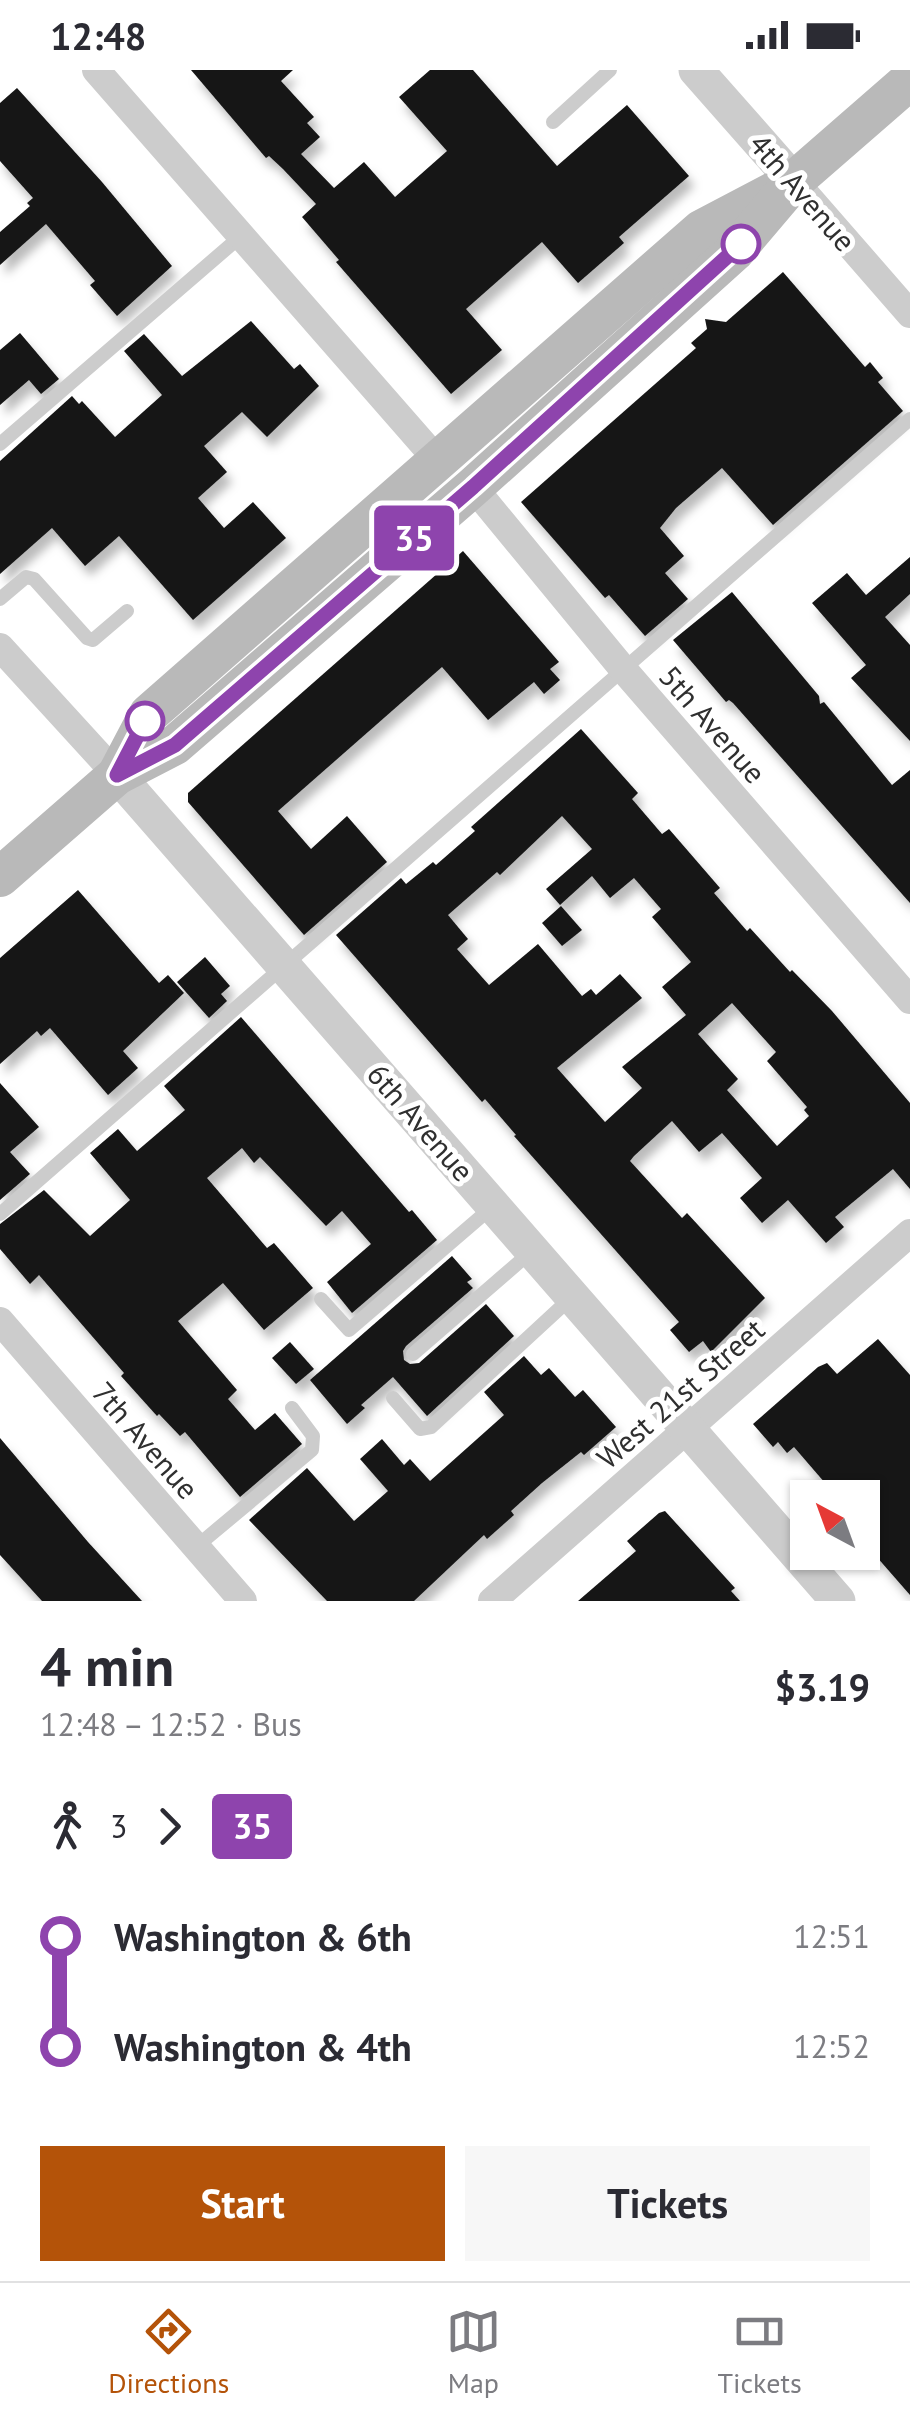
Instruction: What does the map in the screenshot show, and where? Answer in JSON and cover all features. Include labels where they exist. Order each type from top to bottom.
[{"type":"main road","points":[[0,878],[117,775],[175,745],[473,487],[734,252],[794,181],[910,80]]},
{"type":"main road","points":[[117,775],[149,714],[701,230],[794,181]]},
{"type":"street","name":"4th Avenue","points":[[696,70],[910,314]]},
{"type":"street","points":[[104,73],[438,462]]},
{"type":"street","name":"5th Avenue","points":[[473,487],[622,669],[910,1000]]},
{"type":"street","name":"6th Avenue","points":[[0,647],[117,775],[838,1601]]},
{"type":"street","name":"West 21st Street","points":[[492,1601],[910,1234]]},
{"type":"street","name":"7th Avenue","points":[[0,1322],[243,1601]]},
{"type":"lane","points":[[553,122],[610,70]]},
{"type":"lane","points":[[0,444],[241,236]]},
{"type":"lane","points":[[0,1214],[910,419]]},
{"type":"lane","points":[[0,599],[26,576],[34,579],[93,640],[126,611]]},
{"type":"lane","points":[[321,1299],[349,1330],[494,1205]]},
{"type":"lane","points":[[412,1354],[533,1250]]},
{"type":"lane","points":[[394,1398],[420,1429],[431,1426],[572,1296]]},
{"type":"lane","points":[[196,1548],[312,1450],[313,1436],[292,1408]]},
{"type":"building","points":[[191,70],[293,70],[281,81],[314,117],[307,123],[320,137],[301,154],[334,188],[364,162],[395,197],[447,151],[399,97],[430,70],[473,70],[557,166],[627,105],[689,176],[619,237],[624,243],[578,283],[542,242],[466,309],[502,350],[451,394],[302,217],[316,204],[269,156],[266,158]]},
{"type":"building","points":[[17,88],[172,266],[117,316],[90,285],[95,281],[46,224],[0,265],[0,232],[30,206],[27,203],[33,198],[0,161],[0,103]]},
{"type":"building","points":[[783,272],[865,367],[870,362],[883,378],[878,382],[903,411],[773,525],[722,468],[676,508],[660,528],[684,556],[665,573],[688,599],[645,636],[609,595],[605,598],[521,502],[696,348],[691,343],[707,329],[705,319],[726,322]]},
{"type":"building","points":[[251,321],[294,369],[300,364],[319,386],[267,437],[242,412],[204,446],[227,472],[198,498],[224,528],[253,502],[286,538],[193,620],[119,536],[85,566],[52,528],[0,574],[0,461],[72,396],[79,404],[82,401],[115,437],[162,395],[124,351],[144,334],[182,376]]},
{"type":"building","points":[[20,333],[59,379],[41,394],[29,380],[0,405],[0,350]]},
{"type":"building","points":[[463,551],[559,662],[550,669],[560,680],[544,694],[534,682],[488,720],[442,667],[278,811],[311,849],[347,816],[387,862],[304,935],[188,802],[188,793]]},
{"type":"building","points":[[910,557],[910,594],[885,617],[910,645],[910,741],[851,678],[866,665],[812,603],[847,573],[866,595]]},
{"type":"building","points":[[732,592],[819,696],[820,704],[824,702],[892,785],[910,770],[910,903],[673,640]]},
{"type":"building","points":[[581,729],[638,793],[632,799],[662,834],[669,829],[720,888],[714,893],[747,931],[750,928],[832,1011],[910,1103],[910,1189],[893,1169],[835,1217],[844,1227],[826,1243],[788,1200],[762,1223],[740,1198],[762,1178],[722,1133],[699,1152],[672,1121],[630,1161],[682,1218],[687,1213],[765,1298],[711,1352],[703,1341],[689,1352],[670,1330],[679,1322],[336,935],[401,878],[406,884],[433,862],[436,865],[475,831],[471,827]],"holes":[[[562,816],[592,849],[546,889],[560,905],[592,876],[610,898],[634,878],[661,909],[652,917],[691,962],[662,987],[686,1015],[622,1067],[642,1088],[605,1122],[557,1068],[642,998],[620,974],[596,995],[591,989],[582,996],[538,944],[489,985],[457,949],[468,939],[448,915],[497,872],[500,875]],[[732,1003],[776,1052],[767,1061],[807,1107],[804,1110],[809,1116],[777,1146],[727,1090],[738,1079],[698,1034]]]},
{"type":"building","points":[[78,890],[159,983],[168,975],[184,993],[123,1051],[138,1068],[108,1095],[50,1028],[41,1036],[37,1031],[0,1064],[0,958]]},
{"type":"building","points":[[561,906],[582,930],[562,946],[542,923]]},
{"type":"building","points":[[205,957],[230,986],[221,994],[227,1001],[209,1018],[177,982]]},
{"type":"building","points":[[241,1017],[437,1240],[352,1313],[327,1282],[371,1244],[342,1211],[326,1226],[260,1157],[254,1163],[242,1148],[207,1178],[267,1248],[274,1243],[313,1288],[264,1330],[223,1283],[178,1321],[237,1390],[228,1399],[255,1430],[275,1413],[302,1444],[240,1497],[185,1432],[180,1436],[157,1416],[39,1275],[30,1284],[0,1249],[0,1224],[44,1190],[90,1236],[130,1200],[90,1153],[118,1129],[137,1151],[185,1110],[164,1086]]},
{"type":"building","points":[[0,1083],[39,1127],[10,1152],[30,1174],[0,1200]]},
{"type":"building","points":[[452,1256],[472,1279],[467,1282],[473,1288],[406,1346],[404,1360],[419,1363],[486,1304],[514,1336],[427,1416],[393,1377],[361,1405],[365,1408],[347,1424],[310,1380]]},
{"type":"building","points":[[878,1339],[910,1375],[910,1595],[880,1561],[880,1480],[822,1480],[794,1447],[787,1453],[778,1442],[773,1447],[753,1424],[818,1367],[827,1363],[837,1374]]},
{"type":"building","points":[[290,1342],[314,1369],[296,1384],[272,1358]]},
{"type":"building","points":[[524,1356],[541,1375],[549,1368],[575,1397],[583,1390],[616,1427],[584,1455],[581,1452],[542,1483],[511,1511],[514,1515],[487,1539],[484,1535],[414,1601],[327,1601],[249,1520],[307,1468],[354,1521],[388,1491],[360,1459],[382,1439],[404,1465],[410,1459],[430,1481],[504,1415],[484,1392]]},
{"type":"building","points":[[0,1438],[142,1601],[42,1601],[0,1555]]},
{"type":"building","points":[[665,1511],[735,1588],[731,1591],[740,1601],[578,1601],[636,1551],[627,1541]]},
{"type":"bus line","name":"35","points":[[145,721],[117,775],[175,745],[473,487],[741,244]]}]
